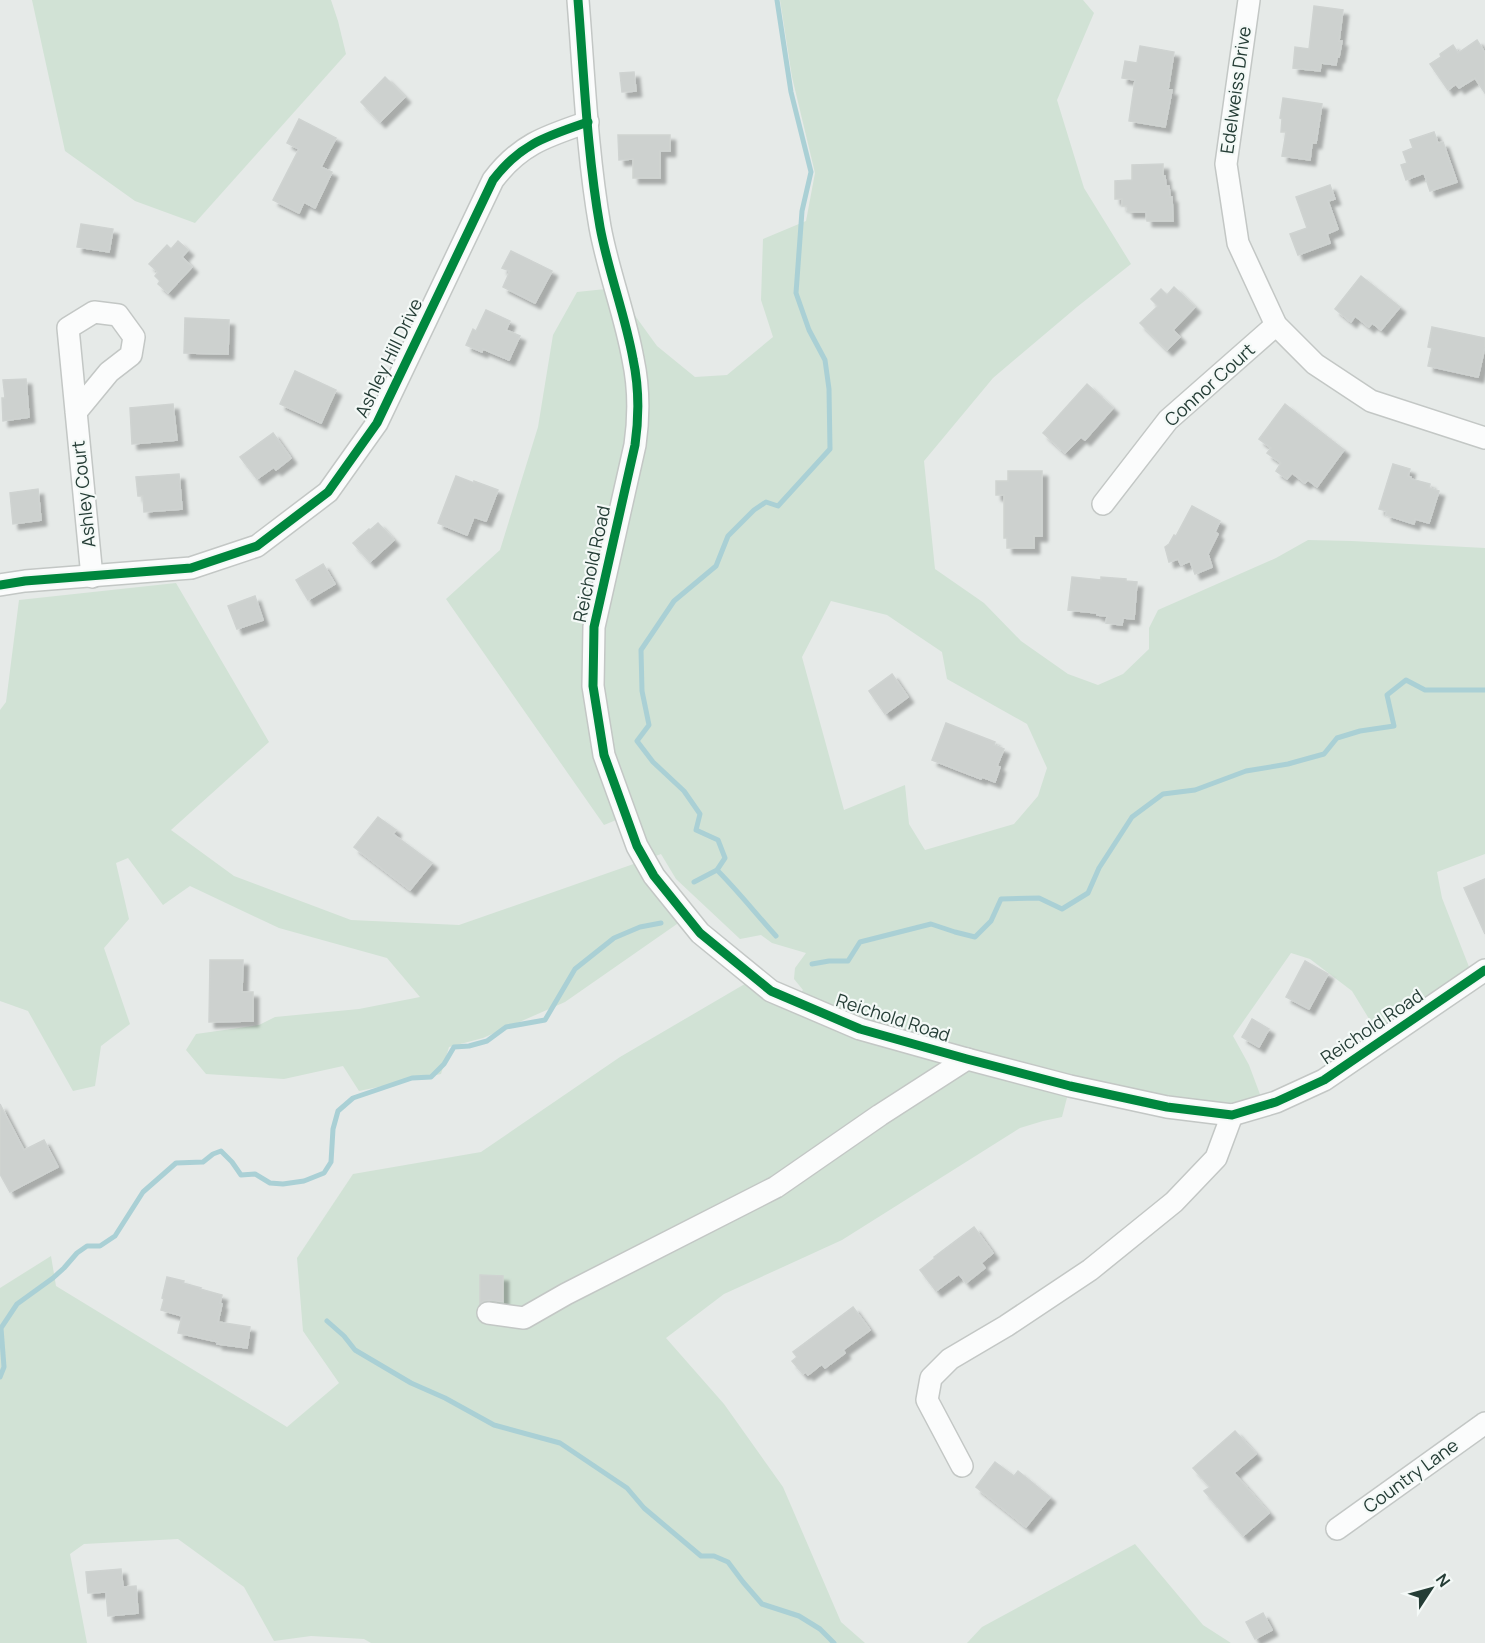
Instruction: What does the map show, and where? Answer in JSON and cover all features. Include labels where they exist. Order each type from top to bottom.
[{"type":"street","name":"Reichold Road","points":[[578,0],[595,197],[603,240],[633,359],[638,413],[635,445],[594,627],[593,686],[604,755],[637,846],[654,876],[700,933],[771,991],[860,1029],[1070,1086],[1167,1107],[1232,1115],[1276,1102],[1324,1080],[1485,970]]},
{"type":"street","name":"Edelweiss Drive","points":[[1249,0],[1226,164],[1238,243],[1276,326],[1314,364],[1371,401],[1485,438]]},
{"type":"street","name":"Ashley Hill Drive","points":[[0,585],[191,568],[257,546],[328,492],[377,423],[494,180],[514,156],[527,147],[556,133],[588,122]]},
{"type":"street","name":"Connor Court","points":[[1103,504],[1168,420],[1276,326]]},
{"type":"street","name":"Ashley Court","points":[[76,412],[92,577]]},
{"type":"street","points":[[488,1313],[524,1318],[566,1294],[776,1187],[880,1115],[967,1059]]},
{"type":"street","points":[[962,1466],[927,1400],[931,1378],[950,1359],[1006,1326],[1090,1270],[1174,1202],[1216,1158],[1232,1115]]},
{"type":"street","name":"Country Lane","points":[[1337,1529],[1485,1423]]},
{"type":"green space","points":[[32,0],[331,0],[346,54],[195,223],[135,201],[65,151]]},
{"type":"green space","points":[[780,0],[1083,0],[1094,13],[1057,100],[1084,188],[1131,264],[993,378],[924,461],[935,569],[984,603],[1021,641],[1068,674],[1098,685],[1123,674],[1149,649],[1149,628],[1158,610],[1276,558],[1308,540],[1485,548],[1485,854],[1437,872],[1442,898],[1473,977],[1382,1040],[1352,991],[1310,959],[1291,953],[1233,1036],[1249,1065],[1264,1105],[1232,1115],[1070,1086],[1062,1117],[1020,1128],[842,1240],[724,1294],[666,1338],[724,1404],[783,1487],[841,1622],[865,1643],[371,1643],[364,1639],[311,1636],[274,1641],[244,1587],[178,1539],[84,1544],[70,1554],[87,1643],[0,1643],[0,1288],[51,1256],[56,1286],[287,1427],[339,1383],[303,1331],[297,1258],[353,1174],[481,1152],[620,1057],[755,978],[795,1001],[803,990],[794,979],[795,968],[806,953],[772,943],[761,935],[740,939],[676,879],[661,854],[645,860],[626,816],[604,825],[446,599],[500,550],[538,427],[553,335],[577,292],[615,288],[657,346],[695,377],[727,375],[773,337],[761,300],[763,239],[806,221],[815,173],[792,77]],"holes":[[[831,601],[887,615],[942,652],[947,679],[1027,724],[1047,768],[1038,796],[1014,824],[925,850],[909,824],[905,785],[844,810],[802,657]]]},
{"type":"green space","points":[[176,583],[269,742],[171,830],[234,876],[351,920],[459,925],[645,860],[687,917],[565,1002],[483,1038],[449,1047],[441,1074],[359,1091],[343,1066],[284,1079],[206,1074],[186,1050],[196,1034],[259,1025],[275,1017],[359,1009],[420,997],[387,958],[279,928],[190,886],[163,905],[128,858],[116,863],[129,919],[104,948],[130,1024],[101,1046],[95,1086],[73,1091],[28,1011],[0,1001],[0,710],[6,702],[19,600]]},
{"type":"green space","points":[[1135,1544],[1203,1625],[1231,1643],[967,1643],[982,1627]]},
{"type":"building","points":[[1314,6],[1343,10],[1339,57],[1337,57],[1336,65],[1321,63],[1320,71],[1293,68],[1295,47],[1309,49]]},
{"type":"building","points":[[1477,40],[1485,53],[1485,93],[1475,78],[1459,88],[1456,84],[1448,90],[1430,64],[1453,45],[1458,53]]},
{"type":"building","points":[[1140,46],[1174,52],[1168,90],[1172,90],[1165,127],[1129,121],[1135,80],[1122,78],[1125,61],[1137,63]]},
{"type":"building","points":[[634,72],[636,91],[622,92],[620,73]]},
{"type":"building","points":[[385,77],[405,97],[380,122],[361,102]]},
{"type":"building","points":[[1283,98],[1322,104],[1316,143],[1312,143],[1310,160],[1282,156],[1286,132],[1281,132],[1282,119],[1280,118]]},
{"type":"building","points":[[299,119],[336,138],[321,167],[332,172],[315,208],[304,202],[299,213],[273,200],[299,149],[287,143]]},
{"type":"building","points":[[1434,132],[1438,143],[1443,142],[1457,182],[1430,191],[1424,173],[1406,180],[1401,165],[1407,163],[1403,152],[1413,148],[1410,140]]},
{"type":"building","points":[[618,135],[670,135],[670,151],[660,151],[660,178],[633,178],[633,159],[619,160]]},
{"type":"building","points":[[1163,164],[1163,176],[1165,176],[1166,186],[1169,186],[1170,197],[1172,197],[1173,221],[1147,221],[1146,212],[1128,212],[1127,206],[1122,206],[1122,199],[1115,199],[1115,181],[1132,180],[1132,165]]},
{"type":"building","points":[[1330,185],[1335,199],[1328,201],[1338,229],[1327,234],[1330,243],[1298,255],[1290,234],[1307,228],[1296,197]]},
{"type":"building","points":[[81,224],[113,229],[109,252],[77,247]]},
{"type":"building","points":[[178,241],[188,250],[182,257],[192,267],[168,293],[158,284],[160,281],[155,276],[158,272],[149,264],[167,245],[171,249]]},
{"type":"building","points":[[511,251],[552,271],[535,303],[503,287],[510,271],[502,268]]},
{"type":"building","points":[[1361,276],[1400,307],[1381,330],[1372,323],[1369,327],[1355,316],[1351,322],[1335,309]]},
{"type":"building","points":[[1174,287],[1195,307],[1173,330],[1180,337],[1167,350],[1140,323],[1158,306],[1151,299],[1161,289],[1167,295]]},
{"type":"building","points":[[486,310],[510,321],[506,330],[520,336],[509,360],[483,349],[482,352],[466,345],[473,329],[476,331]]},
{"type":"building","points":[[185,318],[229,320],[228,354],[184,353]]},
{"type":"building","points":[[1432,327],[1485,338],[1478,377],[1428,366],[1432,348],[1428,347]]},
{"type":"building","points":[[295,371],[336,390],[321,423],[280,404]]},
{"type":"building","points":[[26,379],[29,417],[3,421],[2,398],[5,398],[3,380]]},
{"type":"building","points":[[1087,384],[1113,408],[1085,440],[1081,437],[1065,453],[1043,433]]},
{"type":"building","points":[[173,404],[177,440],[132,444],[130,408]]},
{"type":"building","points":[[1285,404],[1344,450],[1317,487],[1308,480],[1305,483],[1292,473],[1287,479],[1276,471],[1281,463],[1267,453],[1271,448],[1259,439]]},
{"type":"building","points":[[273,433],[291,458],[276,470],[274,467],[257,479],[240,457]]},
{"type":"building","points":[[1393,464],[1410,469],[1408,476],[1411,479],[1430,484],[1429,488],[1439,491],[1429,523],[1415,519],[1414,524],[1386,515],[1387,511],[1379,509]]},
{"type":"building","points":[[1008,471],[1042,471],[1042,536],[1034,536],[1034,548],[1007,548],[1007,538],[1004,538],[1004,495],[996,495],[996,481],[1008,481]]},
{"type":"building","points":[[179,474],[182,509],[144,512],[143,496],[138,496],[136,477]]},
{"type":"building","points":[[456,476],[498,490],[486,521],[474,517],[467,535],[438,523]]},
{"type":"building","points":[[38,489],[41,520],[13,524],[10,493]]},
{"type":"building","points":[[1192,506],[1220,521],[1215,532],[1218,534],[1208,554],[1212,567],[1195,574],[1190,561],[1181,565],[1178,559],[1169,562],[1165,547],[1174,535],[1176,536]]},
{"type":"building","points":[[378,523],[394,540],[370,562],[353,543]]},
{"type":"building","points":[[323,564],[335,584],[308,600],[296,580]]},
{"type":"building","points":[[1072,577],[1101,580],[1101,577],[1137,582],[1134,619],[1123,618],[1122,625],[1106,623],[1107,616],[1068,610]]},
{"type":"building","points":[[255,596],[263,620],[237,629],[228,606]]},
{"type":"building","points":[[892,674],[908,697],[885,714],[869,691]]},
{"type":"building","points":[[946,723],[995,742],[994,745],[1004,749],[997,766],[1000,767],[995,782],[932,760]]},
{"type":"building","points":[[378,817],[396,830],[393,834],[432,863],[410,890],[354,847]]},
{"type":"building","points":[[1485,879],[1485,934],[1464,888]]},
{"type":"building","points":[[210,960],[243,960],[242,992],[253,992],[253,1021],[209,1022]]},
{"type":"building","points":[[1305,961],[1328,974],[1309,1009],[1286,997]]},
{"type":"building","points":[[1252,1019],[1269,1029],[1259,1047],[1242,1037]]},
{"type":"building","points":[[0,1104],[24,1150],[44,1140],[58,1167],[10,1192],[0,1174]]},
{"type":"building","points":[[974,1227],[993,1253],[981,1263],[985,1268],[966,1283],[959,1274],[936,1291],[920,1270]]},
{"type":"building","points":[[480,1275],[503,1276],[503,1302],[489,1300],[480,1304]]},
{"type":"building","points":[[167,1277],[222,1295],[218,1322],[250,1327],[247,1348],[217,1344],[218,1342],[178,1333],[182,1316],[161,1310]]},
{"type":"building","points":[[853,1307],[870,1330],[843,1350],[845,1353],[825,1368],[822,1364],[808,1375],[806,1372],[803,1374],[792,1361],[797,1357],[793,1352]]},
{"type":"building","points":[[1235,1431],[1256,1454],[1234,1473],[1269,1513],[1243,1536],[1204,1491],[1210,1487],[1193,1468]]},
{"type":"building","points":[[995,1462],[1014,1476],[1018,1471],[1050,1497],[1026,1527],[976,1487]]},
{"type":"building","points":[[121,1569],[123,1587],[136,1586],[138,1613],[108,1616],[106,1592],[88,1593],[86,1572]]},
{"type":"building","points":[[1263,1613],[1272,1630],[1255,1639],[1246,1622]]},
{"type":"waterway","points":[[694,882],[717,870],[725,858],[718,840],[696,830],[700,814],[684,791],[653,762],[637,741],[649,725],[642,691],[641,650],[674,601],[716,566],[728,536],[754,510],[766,502],[778,506],[830,449],[829,389],[825,360],[809,330],[796,293],[802,211],[811,172],[791,92],[777,0]]},
{"type":"waterway","points":[[812,964],[848,961],[860,942],[931,924],[975,937],[991,921],[1001,899],[1039,898],[1062,909],[1088,893],[1099,868],[1132,817],[1163,794],[1195,790],[1246,771],[1288,764],[1324,754],[1337,738],[1360,731],[1394,726],[1387,695],[1406,680],[1425,690],[1485,690]]},
{"type":"waterway","points":[[717,870],[776,936]]},
{"type":"waterway","points":[[0,1377],[4,1367],[1,1328],[17,1304],[53,1278],[87,1246],[100,1246],[115,1236],[143,1192],[176,1163],[203,1162],[221,1151],[241,1175],[255,1174],[270,1183],[304,1181],[324,1173],[331,1162],[333,1129],[338,1111],[353,1098],[412,1078],[431,1077],[444,1064],[454,1047],[487,1041],[506,1027],[545,1020],[575,969],[614,938],[640,927],[661,923]]},
{"type":"waterway","points":[[327,1321],[344,1336],[355,1350],[411,1383],[445,1398],[494,1425],[560,1443],[627,1488],[644,1508],[701,1556],[714,1556],[728,1562],[762,1604],[799,1616],[820,1629],[834,1643]]},
{"type":"cycle path","points":[[578,0],[586,114],[600,227],[630,342],[638,402],[635,445],[594,627],[593,686],[604,755],[637,846],[654,876],[700,933],[771,991],[860,1029],[1070,1086],[1167,1107],[1232,1115],[1276,1102],[1324,1080],[1485,970]]},
{"type":"cycle path","points":[[0,585],[191,568],[257,546],[328,492],[377,423],[493,180],[513,158],[535,143],[588,122]]}]
